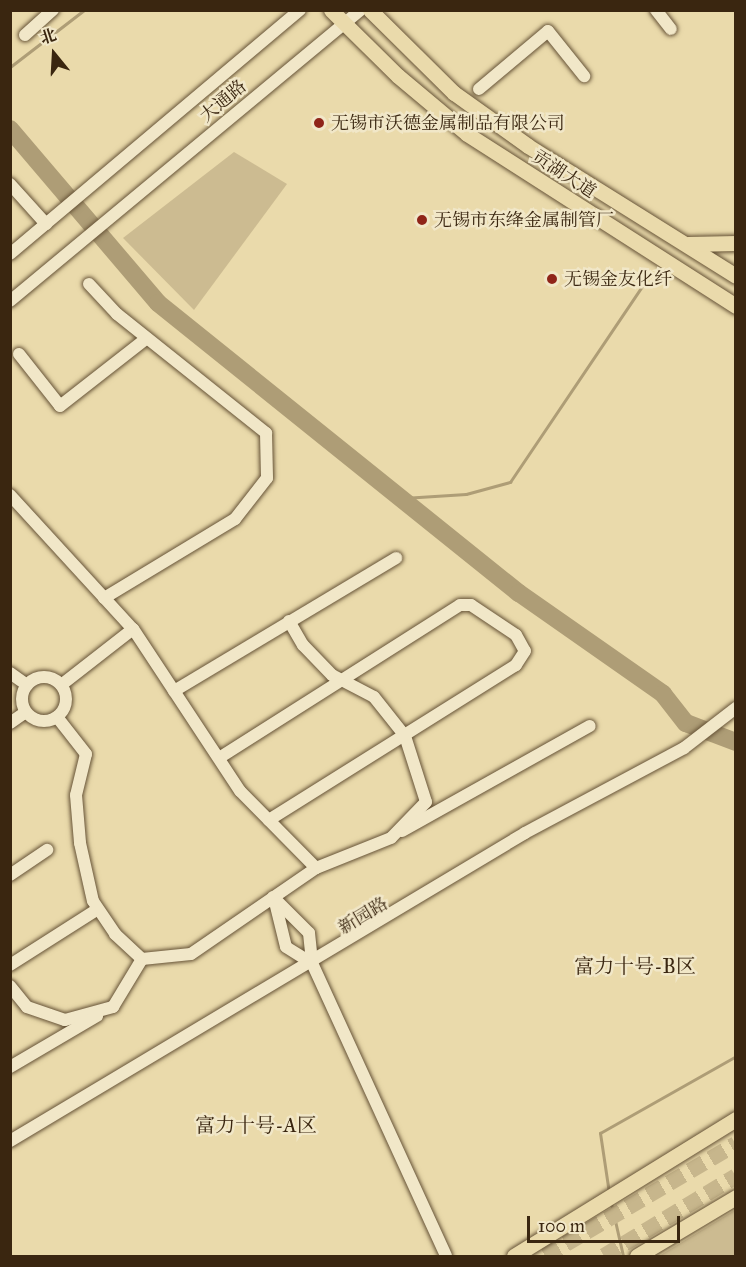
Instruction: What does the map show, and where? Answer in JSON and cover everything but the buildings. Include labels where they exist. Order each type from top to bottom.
[{"type":"main road","name":"贡湖大道","points":[[331,10],[342,25],[467,134],[735,306]]},
{"type":"main road","name":"贡湖大道","points":[[370,10],[454,93],[528,146],[735,276]]},
{"type":"main road","points":[[687,244],[735,243]]},
{"type":"main road","points":[[514,1257],[609,1195],[735,1119]]},
{"type":"main road","points":[[637,1257],[735,1197]]},
{"type":"street","points":[[25,35],[53,10]]},
{"type":"street","name":"大通路","points":[[50,221],[300,10]]},
{"type":"street","name":"大通路","points":[[10,301],[360,10]]},
{"type":"street","points":[[656,10],[671,30]]},
{"type":"street","points":[[479,89],[549,31],[584,76]]},
{"type":"street","points":[[10,184],[50,221],[10,254]]},
{"type":"street","points":[[89,284],[117,314],[266,433],[267,478],[235,519],[105,598]]},
{"type":"street","points":[[19,354],[60,406],[147,338]]},
{"type":"street","points":[[10,495],[133,629],[240,790],[316,868]]},
{"type":"street","points":[[174,691],[396,558]]},
{"type":"street","points":[[219,758],[344,681],[460,605],[471,605],[516,635],[525,651],[516,665],[269,820]]},
{"type":"street","points":[[289,621],[303,645],[332,675],[374,698],[405,736],[426,802],[392,838]]},
{"type":"street","points":[[61,685],[133,629]]},
{"type":"street","points":[[10,673],[27,685]]},
{"type":"street","points":[[48,677],[61,685],[66,699],[57,717],[37,720],[26,712],[22,698],[27,685],[48,677]]},
{"type":"street","points":[[10,723],[26,712]]},
{"type":"street","name":"新园路","points":[[10,1147],[313,964],[525,832],[685,751],[734,713]]},
{"type":"street","points":[[57,717],[86,754],[76,795],[80,843],[98,909],[115,934],[142,958],[191,954],[316,868],[392,838],[590,726]]},
{"type":"street","points":[[10,874],[47,850]]},
{"type":"street","points":[[273,897],[285,947],[313,964]]},
{"type":"street","points":[[273,897],[309,933],[313,964],[446,1257]]},
{"type":"street","points":[[10,965],[98,909]]},
{"type":"street","points":[[10,1068],[113,1007],[142,958]]},
{"type":"street","name":"新园路","points":[[10,1141],[313,964]]},
{"type":"street","points":[[10,986],[27,1007],[65,1020],[113,1007]]},
{"type":"shaded area","points":[[234,152],[287,184],[194,310],[123,238]]},
{"type":"shaded area","points":[[735,1210],[735,1256],[659,1256]]},
{"type":"waterway","points":[[10,67],[84,10]]},
{"type":"waterway","points":[[10,129],[158,303],[519,593],[663,694],[686,723],[736,742]]},
{"type":"waterway","points":[[403,498],[466,494],[510,482],[643,285]]},
{"type":"waterway","points":[[609,1193],[600,1133],[736,1056]]},
{"type":"waterway","points":[[611,1203],[623,1256]]},
{"type":"tunnel","points":[[545,1256],[736,1144]]},
{"type":"tunnel","points":[[604,1256],[736,1176]]},
{"type":"place","name":"无锡市沃德金属制品有限公司","points":[[319,123]]},
{"type":"place","name":"无锡市东绛金属制管厂","points":[[422,220]]},
{"type":"place","name":"无锡金友化纤","points":[[552,279]]},
{"type":"district","name":"富力十号-B区","points":[[635,966]]},
{"type":"district","name":"富力十号-A区","points":[[256,1125]]}]
